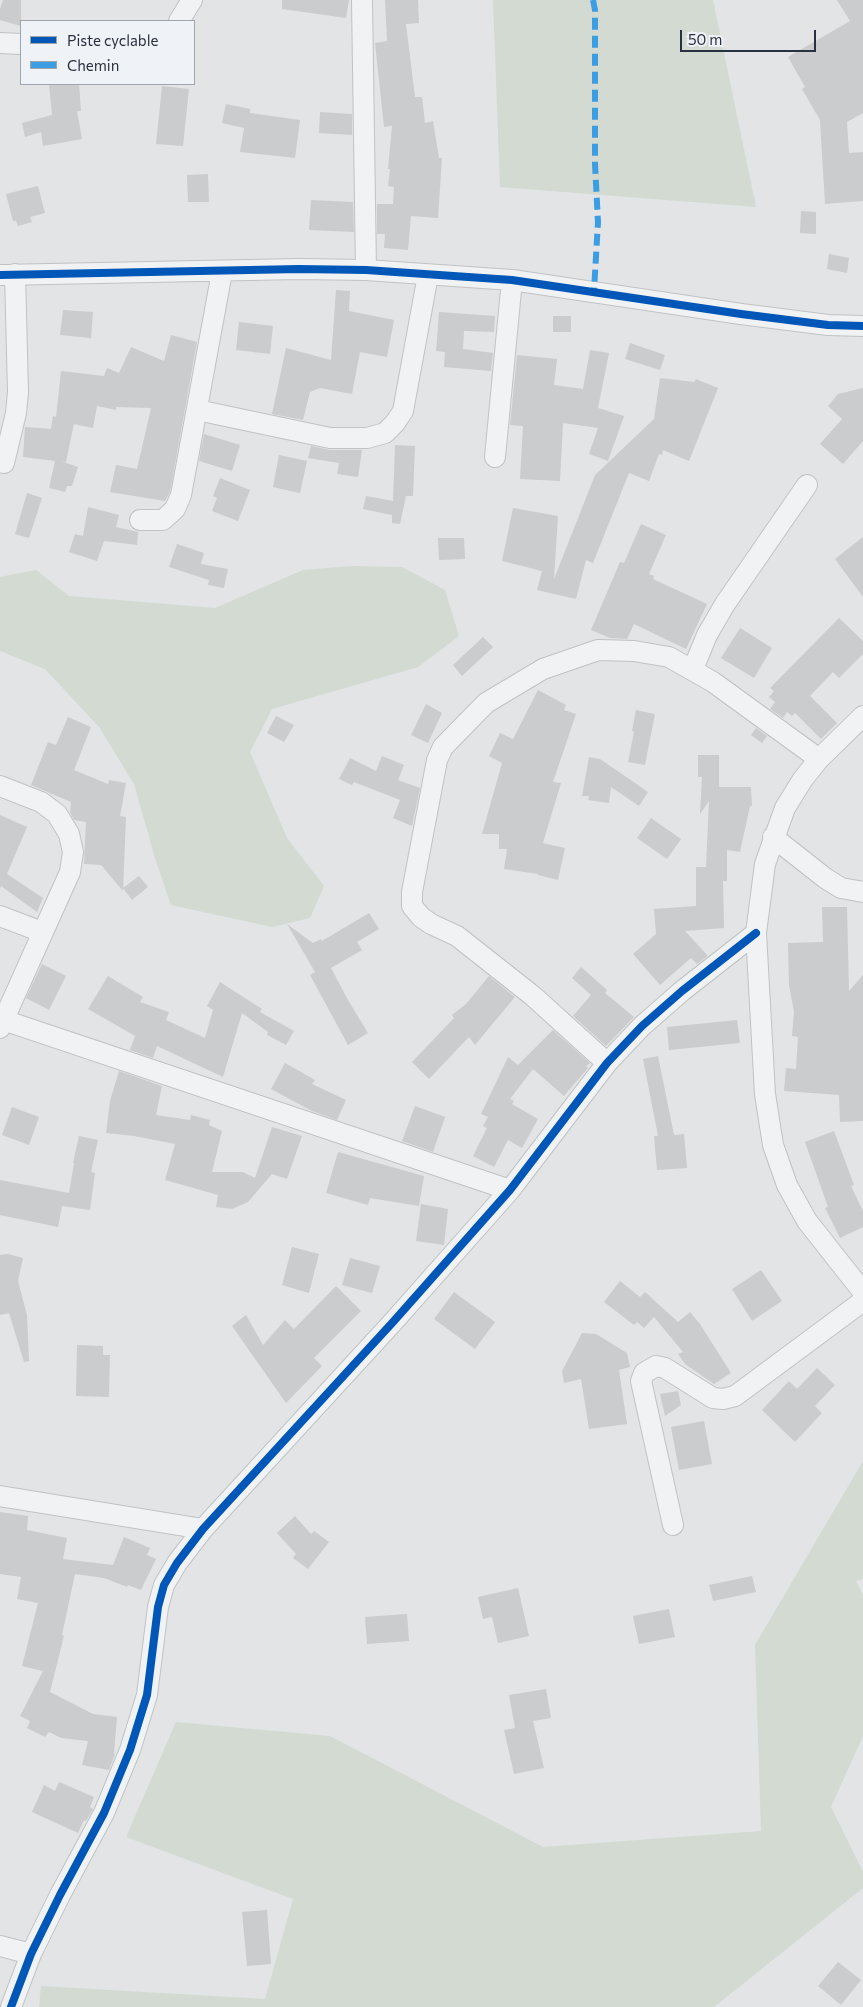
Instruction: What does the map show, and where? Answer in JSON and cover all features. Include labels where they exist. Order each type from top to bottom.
[{"type":"street","points":[[180,20],[192,0]]},
{"type":"street","points":[[362,0],[366,270]]},
{"type":"street","points":[[0,43],[20,44]]},
{"type":"street","points":[[4,463],[16,412],[18,392],[7,274],[222,272],[299,269],[366,270],[512,280],[741,314],[828,325],[863,326]]},
{"type":"street","points":[[140,520],[163,520],[175,509],[181,495],[222,272]]},
{"type":"street","points":[[197,410],[330,438],[367,438],[385,433],[402,411],[428,275]]},
{"type":"street","points":[[495,457],[512,280]]},
{"type":"street","points":[[693,669],[707,635],[725,604],[807,485]]},
{"type":"street","points":[[607,1063],[533,996],[457,936],[431,924],[421,917],[412,906],[412,892],[437,760],[443,747],[486,703],[543,670],[598,650],[634,651],[669,657],[693,669],[819,759]]},
{"type":"street","points":[[863,716],[819,759],[803,779],[785,808],[764,864],[756,933],[765,1094],[773,1145],[787,1185],[807,1221],[863,1292]]},
{"type":"street","points":[[0,786],[40,802],[56,814],[69,834],[73,852],[70,872],[1,1024],[510,1190]]},
{"type":"street","points":[[773,837],[825,878],[841,888],[863,892]]},
{"type":"street","points":[[0,916],[42,932]]},
{"type":"street","points":[[11,2007],[31,1954],[104,1813],[126,1759],[147,1696],[158,1607],[164,1585],[177,1564],[203,1528],[393,1322],[510,1190],[607,1063],[642,1026],[682,990],[756,933]]},
{"type":"street","points":[[673,1525],[641,1380],[644,1373],[656,1366],[665,1368],[713,1398],[723,1399],[735,1396],[863,1300]]},
{"type":"street","points":[[0,1496],[203,1528]]},
{"type":"street","points":[[0,1946],[31,1954]]},
{"type":"shaded area","points":[[493,0],[713,0],[756,207],[500,187]]},
{"type":"shaded area","points":[[353,566],[402,567],[445,590],[459,636],[418,667],[272,709],[250,752],[287,838],[324,886],[310,918],[272,927],[171,905],[155,858],[134,784],[99,727],[45,669],[0,651],[0,577],[36,570],[69,596],[215,608],[303,570]]},
{"type":"shaded area","points":[[863,1461],[863,1579],[856,1581],[863,1595],[863,1736],[831,1807],[863,1872],[863,1888],[714,2007],[39,2007],[41,1986],[265,1999],[293,1899],[126,1837],[176,1722],[330,1736],[543,1847],[761,1831],[755,1645]]},
{"type":"building","points":[[3,0],[21,0],[20,26],[0,20],[0,9]]},
{"type":"building","points":[[282,0],[349,0],[346,18],[282,9]]},
{"type":"building","points":[[385,0],[418,0],[419,23],[406,24],[415,97],[422,97],[425,123],[433,121],[439,158],[442,158],[438,218],[411,216],[408,250],[384,248],[385,234],[377,234],[377,204],[393,204],[394,187],[388,186],[392,126],[384,127],[375,43],[387,41]]},
{"type":"building","points":[[837,0],[863,0],[863,113],[847,122],[849,153],[863,152],[863,201],[825,204],[820,120],[802,89],[805,87],[788,57],[850,21]]},
{"type":"building","points":[[49,85],[79,85],[81,111],[77,111],[82,139],[43,146],[41,132],[25,137],[22,123],[52,115]]},
{"type":"building","points":[[162,86],[189,89],[183,146],[156,144]]},
{"type":"building","points":[[226,104],[250,109],[250,113],[300,120],[295,158],[240,152],[244,128],[222,123]]},
{"type":"building","points":[[320,112],[352,114],[352,135],[319,133]]},
{"type":"building","points":[[208,174],[209,202],[188,202],[187,175]]},
{"type":"building","points":[[38,186],[45,213],[30,217],[32,222],[18,226],[16,221],[13,221],[6,194]]},
{"type":"building","points":[[311,200],[353,202],[354,232],[309,230]]},
{"type":"building","points":[[801,211],[816,212],[816,234],[800,233]]},
{"type":"building","points":[[829,254],[849,258],[847,273],[827,269]]},
{"type":"building","points":[[336,290],[350,291],[349,311],[394,320],[387,357],[360,352],[352,394],[320,388],[310,392],[303,420],[272,414],[286,348],[331,360]]},
{"type":"building","points":[[63,310],[93,312],[91,338],[60,335]]},
{"type":"building","points":[[439,312],[495,316],[494,332],[464,331],[463,349],[493,353],[491,371],[444,367],[445,352],[436,351]]},
{"type":"building","points":[[553,316],[571,316],[571,332],[553,332]]},
{"type":"building","points":[[239,322],[273,326],[270,354],[236,350]]},
{"type":"building","points":[[171,335],[197,342],[170,492],[165,501],[110,492],[116,465],[137,469],[151,408],[116,407],[116,410],[97,406],[93,428],[74,424],[66,462],[61,461],[78,467],[72,486],[67,486],[65,492],[49,488],[55,461],[23,457],[25,427],[51,429],[53,416],[56,417],[61,371],[104,376],[107,368],[119,373],[131,347],[164,361]]},
{"type":"building","points":[[630,343],[665,355],[660,370],[625,359]]},
{"type":"building","points":[[590,350],[609,353],[598,408],[624,416],[608,461],[589,454],[598,428],[563,423],[560,481],[520,479],[523,426],[510,425],[517,355],[557,359],[554,385],[583,389]]},
{"type":"building","points":[[660,378],[694,382],[696,379],[718,388],[689,461],[663,450],[662,455],[659,454],[649,481],[629,473],[593,563],[586,560],[576,599],[537,590],[542,571],[502,561],[513,508],[558,516],[554,579],[595,475],[654,419]]},
{"type":"building","points":[[863,388],[863,441],[843,464],[820,444],[842,419],[828,406],[838,394]]},
{"type":"building","points":[[204,434],[240,445],[232,471],[199,461]]},
{"type":"building","points":[[395,445],[415,446],[413,496],[406,496],[400,524],[392,523],[392,515],[363,509],[366,496],[393,501]]},
{"type":"building","points":[[311,446],[330,450],[362,450],[358,477],[337,474],[339,463],[308,458]]},
{"type":"building","points":[[279,455],[307,461],[300,493],[273,487]]},
{"type":"building","points":[[220,478],[250,490],[238,521],[212,511],[217,498],[213,496]]},
{"type":"building","points":[[27,493],[42,498],[29,538],[15,534]]},
{"type":"building","points":[[88,507],[119,515],[116,527],[138,532],[137,545],[104,541],[97,561],[69,552],[75,534],[83,536]]},
{"type":"building","points":[[641,524],[666,535],[649,574],[654,576],[653,579],[707,604],[686,649],[634,624],[627,639],[610,638],[591,630],[620,562],[624,563]]},
{"type":"building","points":[[863,537],[863,597],[835,559]]},
{"type":"building","points":[[438,538],[464,538],[465,559],[439,560]]},
{"type":"building","points":[[177,544],[204,553],[201,564],[228,569],[224,588],[208,585],[209,580],[169,567]]},
{"type":"building","points":[[839,618],[863,641],[863,654],[839,678],[833,672],[810,696],[837,723],[821,739],[795,713],[792,716],[787,712],[783,718],[770,709],[775,702],[769,697],[774,691],[770,688]]},
{"type":"building","points":[[740,628],[772,648],[754,678],[721,658]]},
{"type":"building","points":[[483,637],[493,647],[462,676],[453,665]]},
{"type":"building","points":[[538,690],[566,705],[564,710],[576,714],[553,782],[561,783],[543,843],[565,848],[558,880],[538,874],[504,869],[507,849],[499,849],[499,834],[482,834],[502,763],[489,756],[500,733],[513,739]]},
{"type":"building","points":[[426,704],[442,713],[428,743],[411,735]]},
{"type":"building","points":[[636,710],[655,714],[645,765],[628,762]]},
{"type":"building","points":[[276,716],[294,725],[284,742],[267,733]]},
{"type":"building","points":[[68,717],[91,727],[74,770],[108,784],[109,780],[126,783],[120,816],[126,817],[123,891],[101,865],[84,864],[86,822],[74,820],[70,812],[71,802],[31,785],[48,742],[56,745]]},
{"type":"building","points":[[756,728],[767,736],[762,743],[751,735]]},
{"type":"building","points":[[698,755],[719,755],[719,787],[751,787],[752,806],[750,806],[740,852],[727,850],[727,881],[723,881],[724,928],[685,931],[708,956],[697,964],[691,958],[660,985],[633,954],[656,934],[654,909],[696,906],[696,867],[706,867],[709,801],[700,814],[702,777],[698,777]]},
{"type":"building","points":[[382,756],[404,765],[398,780],[420,788],[412,826],[393,818],[400,800],[354,782],[352,785],[339,779],[350,758],[376,771]]},
{"type":"building","points":[[589,757],[600,759],[648,792],[639,806],[611,787],[609,803],[588,800],[589,796],[582,796]]},
{"type":"building","points":[[0,815],[27,827],[7,874],[43,898],[37,912],[1,886],[0,889]]},
{"type":"building","points":[[651,818],[681,839],[667,859],[637,838]]},
{"type":"building","points":[[139,876],[148,887],[132,900],[123,888]]},
{"type":"building","points":[[822,907],[847,907],[849,991],[863,975],[863,1121],[840,1122],[839,1095],[784,1091],[786,1068],[796,1069],[798,1037],[792,1036],[794,1012],[789,985],[788,943],[823,942]]},
{"type":"building","points":[[369,913],[379,929],[357,942],[362,950],[331,968],[368,1033],[348,1045],[310,975],[315,972],[287,924],[313,943],[321,939],[322,941]]},
{"type":"building","points":[[42,964],[66,976],[49,1010],[26,998]]},
{"type":"building","points":[[581,967],[607,990],[605,993],[634,1017],[606,1046],[573,1016],[591,995],[572,978]]},
{"type":"building","points":[[108,976],[143,997],[140,1002],[169,1012],[166,1020],[205,1038],[213,1010],[207,1006],[220,982],[262,1009],[260,1012],[294,1031],[286,1045],[267,1035],[268,1032],[242,1013],[223,1077],[157,1046],[153,1058],[130,1050],[135,1036],[88,1009]]},
{"type":"building","points":[[489,976],[515,997],[475,1045],[469,1037],[429,1079],[412,1062],[454,1018],[452,1015],[466,1004]]},
{"type":"building","points":[[737,1020],[740,1043],[669,1050],[667,1027]]},
{"type":"building","points":[[553,1030],[590,1063],[586,1066],[588,1068],[564,1096],[533,1069],[510,1099],[514,1101],[512,1104],[538,1119],[522,1148],[508,1140],[494,1167],[473,1156],[487,1128],[483,1126],[488,1117],[481,1114],[508,1057],[518,1065]]},
{"type":"building","points":[[658,1056],[674,1135],[684,1134],[687,1168],[657,1170],[654,1136],[658,1136],[643,1059]]},
{"type":"building","points":[[285,1063],[315,1080],[312,1084],[346,1100],[337,1120],[312,1111],[271,1089]]},
{"type":"building","points":[[119,1071],[162,1086],[156,1115],[190,1120],[191,1115],[210,1120],[209,1125],[222,1131],[212,1172],[243,1172],[255,1178],[272,1127],[302,1136],[287,1179],[272,1174],[248,1202],[232,1209],[216,1207],[218,1195],[165,1180],[175,1144],[106,1133],[110,1101]]},
{"type":"building","points":[[415,1106],[445,1117],[433,1152],[402,1141]]},
{"type":"building","points":[[12,1107],[39,1117],[29,1145],[2,1135]]},
{"type":"building","points":[[834,1131],[854,1185],[851,1186],[863,1211],[863,1227],[840,1238],[825,1208],[828,1207],[805,1142]]},
{"type":"building","points":[[79,1136],[98,1140],[91,1172],[95,1173],[90,1210],[62,1206],[58,1227],[0,1215],[0,1180],[69,1193]]},
{"type":"building","points":[[338,1152],[424,1176],[419,1206],[370,1198],[368,1205],[326,1193]]},
{"type":"building","points":[[421,1204],[448,1209],[444,1245],[416,1241]]},
{"type":"building","points":[[292,1247],[319,1254],[309,1293],[282,1285]]},
{"type":"building","points":[[8,1254],[23,1258],[18,1281],[27,1315],[29,1361],[24,1362],[9,1313],[0,1315],[0,1255]]},
{"type":"building","points":[[350,1258],[380,1266],[372,1293],[342,1285]]},
{"type":"building","points":[[761,1270],[782,1301],[752,1321],[732,1289]]},
{"type":"building","points":[[620,1281],[640,1297],[645,1292],[678,1322],[690,1312],[700,1324],[731,1373],[714,1384],[685,1364],[678,1354],[683,1352],[654,1317],[644,1328],[637,1322],[634,1325],[604,1302]]},
{"type":"building","points":[[336,1286],[361,1311],[314,1358],[322,1366],[286,1403],[232,1326],[246,1315],[263,1345],[285,1320],[294,1329]]},
{"type":"building","points":[[454,1292],[495,1322],[475,1349],[434,1319]]},
{"type":"building","points":[[582,1333],[596,1334],[627,1353],[630,1367],[619,1370],[627,1424],[589,1429],[581,1379],[564,1383],[562,1371]]},
{"type":"building","points":[[77,1345],[103,1346],[103,1355],[110,1355],[109,1397],[76,1396]]},
{"type":"building","points":[[817,1368],[835,1385],[815,1406],[822,1413],[795,1442],[762,1410],[789,1381],[797,1389]]},
{"type":"building","points":[[678,1391],[681,1405],[665,1416],[660,1394]]},
{"type":"building","points":[[704,1421],[712,1464],[679,1470],[671,1427]]},
{"type":"building","points":[[0,1512],[28,1516],[27,1530],[67,1538],[63,1559],[113,1565],[124,1537],[150,1548],[147,1555],[156,1559],[141,1590],[104,1578],[75,1574],[62,1635],[64,1636],[50,1692],[93,1714],[117,1717],[115,1754],[109,1770],[82,1765],[88,1741],[61,1738],[49,1732],[45,1737],[27,1728],[30,1721],[20,1716],[43,1671],[22,1666],[38,1603],[17,1599],[21,1577],[0,1574]]},
{"type":"building","points":[[295,1516],[311,1534],[314,1531],[329,1542],[308,1569],[293,1558],[296,1554],[277,1533]]},
{"type":"building","points":[[752,1576],[756,1592],[713,1601],[709,1585]]},
{"type":"building","points":[[518,1588],[529,1636],[498,1643],[492,1617],[483,1619],[478,1597]]},
{"type":"building","points":[[669,1609],[675,1637],[639,1644],[633,1616]]},
{"type":"building","points":[[407,1614],[409,1641],[367,1644],[365,1617]]},
{"type":"building","points":[[546,1689],[551,1718],[533,1721],[544,1768],[514,1774],[504,1730],[515,1728],[509,1695]]},
{"type":"building","points":[[59,1782],[94,1797],[90,1807],[93,1809],[86,1821],[84,1820],[78,1833],[32,1812],[44,1785],[55,1791]]},
{"type":"building","points":[[267,1910],[271,1964],[247,1966],[242,1912]]},
{"type":"building","points":[[838,1962],[861,1980],[841,2005],[818,1986]]},
{"type":"marked path","points":[[593,0],[595,10],[595,164],[598,222],[594,291]]},
{"type":"cycle path","points":[[0,275],[299,269],[366,270],[512,280],[741,314],[828,325],[863,326]]},
{"type":"cycle path","points":[[11,2007],[31,1954],[104,1813],[130,1750],[147,1695],[158,1607],[164,1585],[177,1563],[203,1529],[393,1322],[510,1190],[607,1063],[642,1026],[682,991],[756,933]]}]
